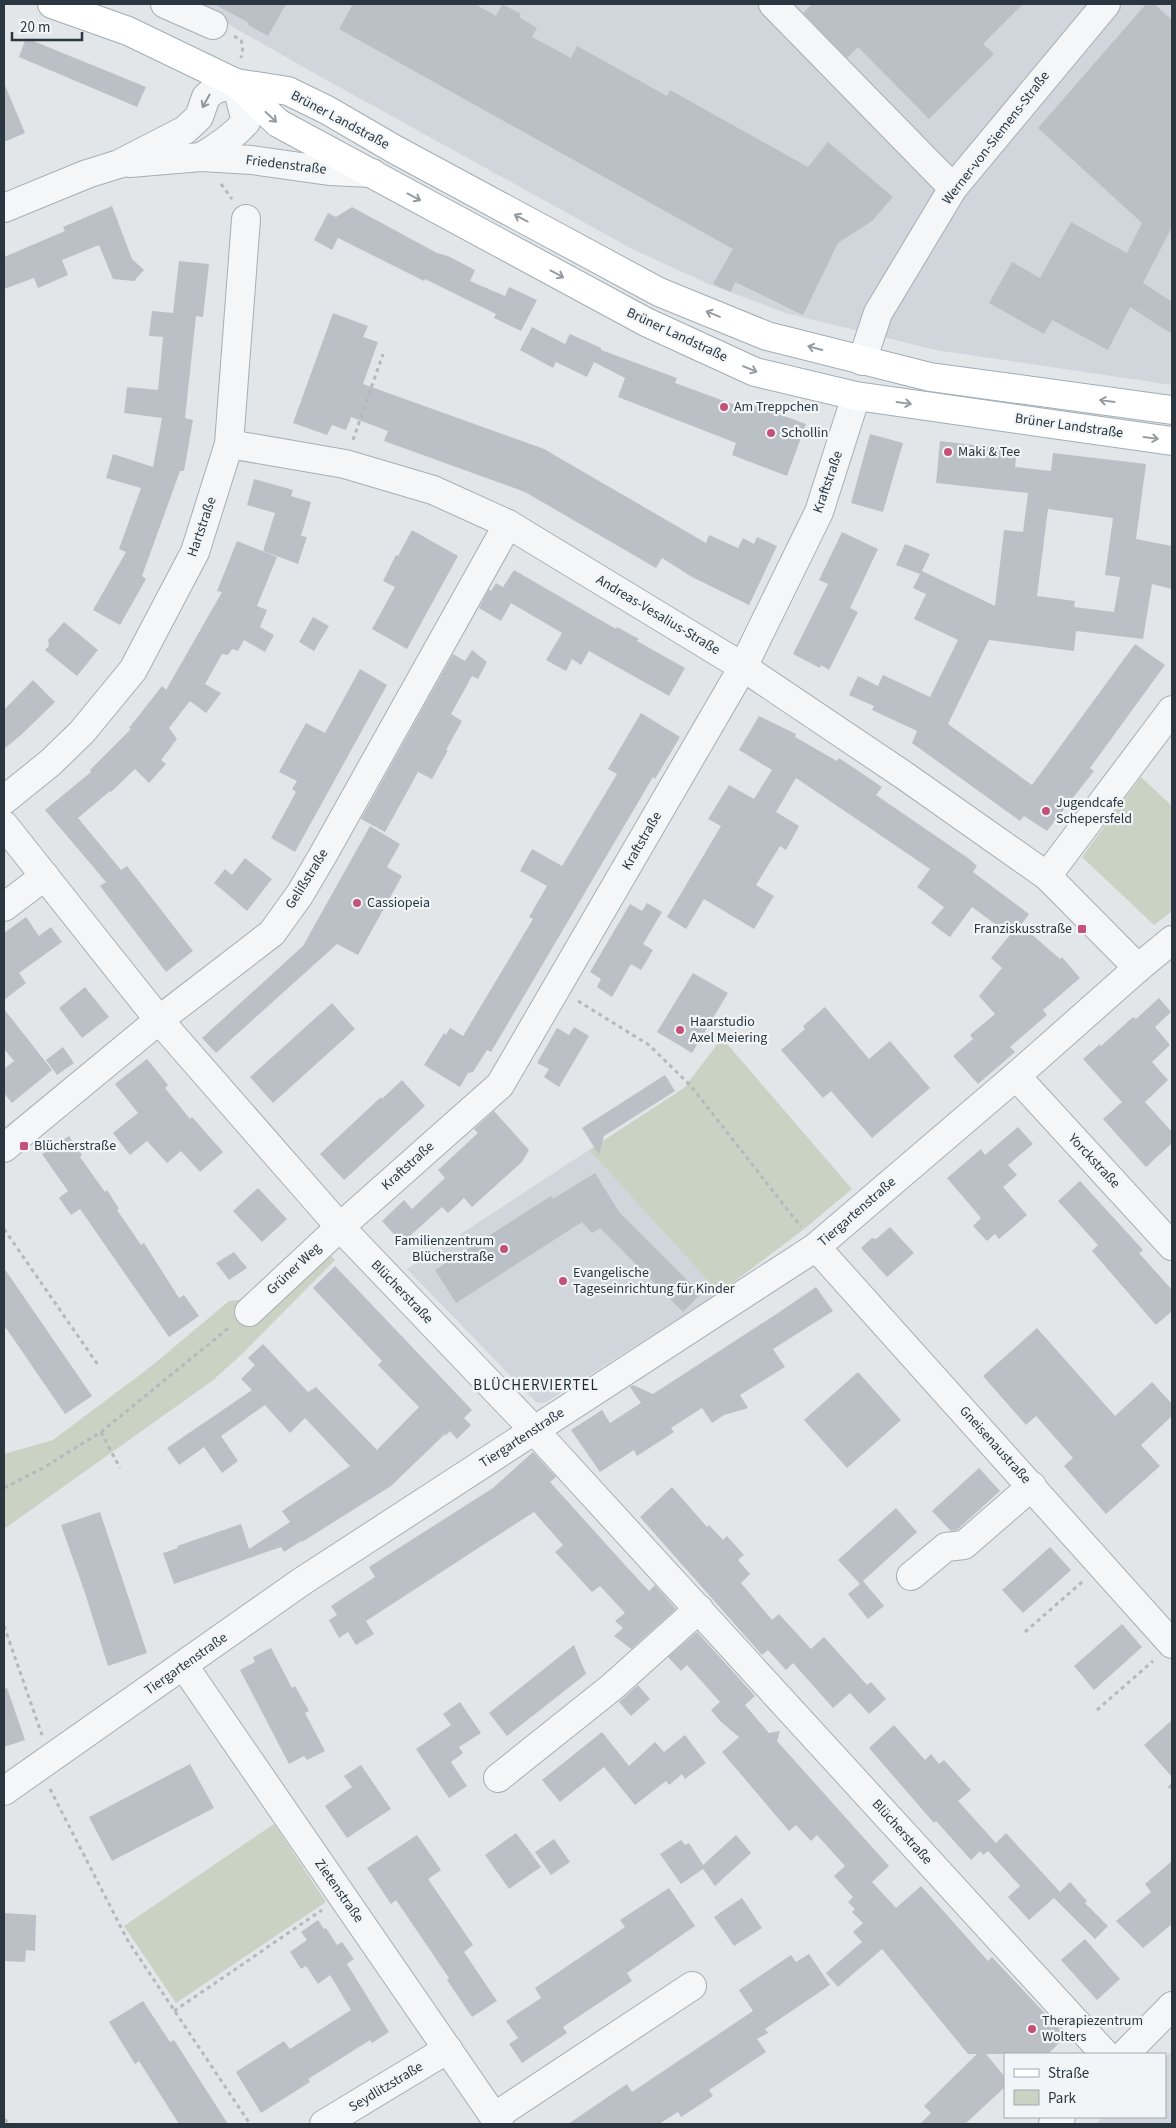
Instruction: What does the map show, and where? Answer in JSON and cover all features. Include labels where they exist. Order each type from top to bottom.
[{"type":"main road","name":"Brüner Landstraße","points":[[52,4],[128,31],[236,83],[288,91],[659,292],[768,336],[930,377],[1172,410]]},
{"type":"main road","name":"Brüner Landstraße","points":[[236,83],[278,122],[655,326],[755,372],[856,396],[1172,441]]},
{"type":"main road","points":[[856,396],[862,361]]},
{"type":"street","points":[[165,4],[213,25]]},
{"type":"street","points":[[773,4],[953,188]]},
{"type":"street","name":"Werner-von-Siemens-Straße","points":[[862,361],[878,313],[953,188],[1106,4]]},
{"type":"street","name":"Friedenstraße","points":[[4,208],[87,174],[119,164],[185,130],[199,117],[206,97],[214,90],[236,83],[246,122],[236,134],[218,148],[201,157]]},
{"type":"street","name":"Friedenstraße","points":[[119,164],[201,157],[252,160],[372,174]]},
{"type":"street","name":"Hartstraße","points":[[4,800],[50,763],[82,732],[133,670],[195,552],[228,444],[246,219]]},
{"type":"street","name":"Kraftstraße","points":[[340,1227],[500,1085],[743,667],[819,512],[856,396]]},
{"type":"street","name":"Andreas-Vesalius-Straße","points":[[228,444],[345,464],[433,490],[508,524],[743,667],[905,776],[1047,876]]},
{"type":"street","name":"Gelißstraße","points":[[4,1148],[159,1020],[272,933],[300,894],[323,855],[508,524]]},
{"type":"street","points":[[1172,710],[1047,876],[1138,968],[1172,940]]},
{"type":"street","name":"Blücherstraße","points":[[4,825],[159,1020],[340,1227],[534,1430],[1104,2053]]},
{"type":"street","points":[[4,907],[45,876]]},
{"type":"street","name":"Tiergartenstraße","points":[[4,1791],[301,1582],[816,1247],[1016,1076],[1138,968]]},
{"type":"street","name":"Yorckstraße","points":[[1016,1076],[1172,1246]]},
{"type":"street","name":"Grüner Weg","points":[[249,1312],[340,1227]]},
{"type":"street","name":"Gneisenaustraße","points":[[816,1247],[1172,1644]]},
{"type":"street","points":[[911,1576],[946,1547],[964,1545],[1032,1486]]},
{"type":"street","points":[[498,1778],[612,1687],[699,1609]]},
{"type":"street","name":"Zietenstraße","points":[[184,1666],[496,2120],[692,1986]]},
{"type":"street","points":[[1126,2053],[1172,2006]]},
{"type":"street","name":"Seydlitzstraße","points":[[324,2124],[448,2049]]},
{"type":"path","points":[[213,25],[240,40],[243,47],[236,83]]},
{"type":"path","points":[[345,464],[384,354]]},
{"type":"path","points":[[556,987],[649,1045],[691,1086],[816,1247]]},
{"type":"path","points":[[4,1230],[98,1365]]},
{"type":"path","points":[[4,1488],[43,1468],[100,1432],[249,1312]]},
{"type":"path","points":[[100,1432],[120,1468]]},
{"type":"path","points":[[1025,1632],[1101,1564]]},
{"type":"path","points":[[4,1626],[44,1763],[128,1941],[250,2124]]},
{"type":"path","points":[[1097,1710],[1172,1644]]},
{"type":"path","points":[[174,2011],[343,1896]]},
{"type":"path","points":[[5,2119],[8,2124]]},
{"type":"shaded area","points":[[205,4],[1172,4],[1172,385],[936,350],[786,313],[711,285],[632,249],[305,68],[200,8]]},
{"type":"shaded area","name":"Evangelische Tageseinrichtung für Kinder","points":[[589,1150],[719,1293],[545,1403],[536,1402],[407,1269]]},
{"type":"shaded area","points":[[1172,2051],[1172,2124],[1096,2124],[1102,2118],[1166,2118],[1166,2057]]},
{"type":"green space","points":[[1141,777],[1172,806],[1172,911],[1154,925],[1082,857]]},
{"type":"green space","points":[[722,1038],[852,1189],[803,1230],[719,1293],[589,1150],[684,1088]]},
{"type":"green space","points":[[325,1249],[335,1260],[241,1355],[212,1381],[4,1529],[4,1454],[53,1440],[149,1368],[229,1301],[275,1296]]},
{"type":"green space","points":[[274,1824],[326,1902],[176,2003],[124,1926]]},
{"type":"building","points":[[214,4],[286,4],[268,36]]},
{"type":"building","points":[[353,4],[475,4],[496,16],[502,4],[521,14],[519,17],[537,28],[532,37],[571,58],[577,46],[667,96],[670,90],[808,167],[828,142],[893,197],[872,221],[838,243],[803,315],[735,282],[731,292],[713,284],[733,249],[339,29]]},
{"type":"building","points":[[812,4],[1023,4],[983,44],[994,54],[929,119],[858,47],[847,58],[803,13]]},
{"type":"building","points":[[1146,4],[1154,4],[1172,20],[1172,227],[1143,283],[1172,302],[1172,334],[1130,307],[1108,350],[1052,320],[1044,334],[989,303],[1012,262],[1040,278],[1071,222],[1127,253],[1142,223],[1038,128]]},
{"type":"building","points":[[26,38],[146,87],[137,107],[19,57]]},
{"type":"building","points":[[4,83],[25,133],[4,142]]},
{"type":"building","points":[[112,206],[132,259],[144,270],[134,281],[113,279],[99,245],[62,260],[68,275],[38,288],[34,278],[4,289],[4,257],[65,231],[63,227]]},
{"type":"building","points":[[352,207],[437,253],[448,256],[475,270],[470,281],[505,296],[509,287],[537,300],[521,331],[494,318],[496,314],[338,238],[332,250],[314,240],[328,213],[336,217]]},
{"type":"building","points":[[179,261],[209,264],[203,317],[196,316],[185,418],[193,420],[184,471],[180,471],[142,576],[146,579],[120,625],[93,610],[126,552],[119,549],[141,488],[106,478],[113,454],[153,467],[162,418],[124,413],[127,387],[158,390],[163,337],[149,336],[152,311],[173,313]]},
{"type":"building","points":[[333,313],[368,326],[363,337],[378,342],[363,384],[544,449],[706,543],[709,535],[738,548],[743,538],[754,544],[757,537],[777,546],[749,605],[692,577],[662,558],[656,568],[525,492],[384,441],[388,431],[351,417],[346,430],[332,425],[327,435],[293,423]]},
{"type":"building","points":[[532,327],[565,344],[570,334],[601,348],[601,350],[677,378],[675,383],[749,410],[751,404],[806,424],[787,476],[732,455],[736,443],[618,397],[625,378],[594,362],[587,377],[556,362],[553,368],[520,350]]},
{"type":"building","points":[[870,434],[903,443],[883,512],[851,503]]},
{"type":"building","points":[[940,441],[1017,450],[1015,467],[1051,471],[1053,453],[1146,464],[1136,539],[1172,546],[1172,589],[1152,584],[1143,639],[1076,631],[1074,651],[989,640],[948,724],[1032,785],[1135,644],[1165,665],[1090,768],[1094,771],[1047,831],[1024,816],[1020,821],[912,743],[917,731],[872,710],[874,706],[849,695],[858,676],[878,686],[883,675],[930,697],[958,640],[914,619],[926,594],[913,588],[920,574],[896,565],[905,544],[930,554],[922,571],[995,606],[1004,530],[1023,532],[1028,493],[936,483]],"holes":[[[1048,509],[1113,518],[1105,575],[1120,577],[1114,612],[1074,607],[1075,601],[1037,596]]]},
{"type":"building","points":[[254,479],[293,490],[291,496],[311,502],[301,536],[307,537],[298,564],[263,551],[275,513],[247,505]]},
{"type":"building","points":[[412,530],[458,556],[407,649],[372,629],[395,587],[383,581],[396,555],[398,556]]},
{"type":"building","points":[[842,532],[878,549],[850,608],[858,612],[829,670],[821,665],[820,668],[793,654],[828,584],[819,580]]},
{"type":"building","points":[[237,541],[277,557],[257,606],[267,610],[260,627],[274,635],[265,652],[244,640],[238,651],[232,649],[228,655],[222,654],[205,684],[221,693],[206,713],[190,701],[169,728],[177,739],[161,760],[166,764],[149,783],[135,769],[111,792],[78,818],[121,870],[127,866],[193,951],[166,972],[100,886],[106,882],[45,810],[91,772],[90,770],[131,729],[129,728],[162,686],[166,690],[222,592],[217,591]]},
{"type":"building","points":[[514,570],[616,629],[617,627],[639,639],[637,641],[685,668],[669,696],[589,651],[581,665],[572,659],[566,671],[546,660],[562,633],[511,603],[501,621],[479,608],[489,589],[491,591],[496,583],[503,587]]},
{"type":"building","points":[[313,617],[329,626],[314,651],[299,642]]},
{"type":"building","points":[[64,622],[98,650],[77,676],[45,650],[49,646],[48,640]]},
{"type":"building","points":[[472,650],[487,662],[478,679],[472,676],[451,714],[462,721],[432,779],[418,772],[385,832],[361,819],[453,654],[465,661]]},
{"type":"building","points":[[360,669],[387,685],[295,852],[271,838],[296,792],[292,789],[297,781],[279,772],[306,723],[325,733]]},
{"type":"building","points":[[33,680],[55,702],[4,749],[4,710]]},
{"type":"building","points":[[641,713],[680,737],[655,779],[653,777],[491,1052],[487,1050],[473,1072],[468,1073],[460,1087],[424,1065],[444,1033],[446,1035],[450,1028],[463,1036],[533,919],[529,917],[547,886],[520,871],[532,849],[562,866],[617,774],[608,769]]},
{"type":"building","points":[[759,716],[796,734],[795,737],[837,761],[839,758],[882,787],[876,795],[968,858],[977,866],[973,872],[1029,914],[1021,925],[1060,959],[1062,957],[1080,978],[1043,1010],[1047,1015],[1010,1047],[1015,1052],[978,1084],[953,1056],[973,1039],[970,1035],[995,1014],[979,996],[1002,968],[991,958],[1010,935],[972,907],[950,937],[940,930],[931,923],[944,907],[917,887],[930,869],[796,778],[776,812],[799,826],[786,850],[780,846],[756,885],[774,896],[754,929],[704,899],[686,929],[667,917],[721,826],[708,819],[729,785],[754,799],[772,770],[739,750]]},
{"type":"building","points":[[370,826],[400,844],[387,867],[402,876],[358,955],[337,944],[216,1053],[202,1038],[303,946]]},
{"type":"building","points":[[245,858],[272,879],[247,911],[214,883],[225,869],[232,875]]},
{"type":"building","points":[[647,903],[662,912],[643,944],[653,950],[641,970],[631,964],[612,997],[597,987],[601,979],[590,972],[630,904],[642,911]]},
{"type":"building","points":[[26,917],[39,936],[51,927],[62,942],[19,973],[26,983],[4,1000],[4,933]]},
{"type":"building","points":[[693,973],[728,993],[692,1053],[657,1032]]},
{"type":"building","points":[[85,987],[109,1017],[82,1038],[59,1008]]},
{"type":"building","points":[[1159,998],[1171,1012],[1155,1027],[1170,1045],[1152,1062],[1168,1080],[1145,1102],[1172,1132],[1172,1143],[1146,1167],[1103,1119],[1122,1102],[1083,1059],[1100,1044],[1101,1046],[1133,1017],[1136,1019]]},
{"type":"building","points":[[332,1003],[355,1029],[273,1103],[250,1077]]},
{"type":"building","points":[[825,1007],[869,1059],[890,1041],[930,1088],[872,1138],[831,1091],[823,1098],[781,1050],[805,1029],[803,1026]]},
{"type":"building","points":[[4,1009],[52,1070],[12,1103],[4,1093],[4,1069],[14,1061],[4,1049]]},
{"type":"building","points":[[574,1027],[589,1036],[559,1087],[544,1077],[549,1069],[537,1063],[557,1028],[569,1035]]},
{"type":"building","points":[[63,1047],[74,1063],[57,1075],[46,1060]]},
{"type":"building","points":[[147,1059],[168,1085],[165,1088],[190,1119],[192,1117],[223,1152],[200,1172],[181,1151],[167,1163],[147,1141],[130,1155],[113,1133],[138,1113],[115,1084]]},
{"type":"building","points":[[665,1075],[675,1091],[604,1136],[599,1155],[582,1128]]},
{"type":"building","points":[[402,1080],[425,1106],[344,1180],[320,1154]]},
{"type":"building","points":[[494,1111],[529,1150],[522,1162],[472,1207],[464,1198],[448,1213],[442,1207],[402,1243],[382,1221],[404,1200],[412,1209],[445,1178],[438,1170],[478,1133],[474,1129]]},
{"type":"building","points":[[1018,1127],[1033,1144],[1008,1165],[1017,1175],[1003,1187],[1027,1215],[999,1239],[995,1234],[987,1241],[973,1226],[981,1218],[947,1178],[981,1149],[985,1155]]},
{"type":"building","points":[[69,1136],[82,1155],[80,1157],[105,1192],[107,1190],[119,1209],[117,1210],[141,1245],[144,1243],[179,1298],[184,1295],[199,1316],[169,1337],[80,1209],[71,1215],[59,1198],[68,1191],[42,1154]]},
{"type":"building","name":"Familienzentrum Blücherstraße","points":[[595,1173],[619,1212],[701,1294],[683,1312],[600,1228],[592,1233],[582,1222],[456,1303],[435,1270],[551,1196],[553,1199]]},
{"type":"building","points":[[1080,1181],[1143,1250],[1139,1253],[1172,1290],[1172,1311],[1156,1325],[1092,1251],[1098,1245],[1058,1201]]},
{"type":"building","points":[[258,1188],[287,1219],[262,1242],[233,1211]]},
{"type":"building","points":[[890,1227],[914,1253],[887,1277],[861,1248],[872,1238],[876,1239]]},
{"type":"building","points":[[234,1252],[247,1268],[229,1280],[216,1263]]},
{"type":"building","points":[[335,1266],[472,1410],[464,1418],[471,1425],[457,1439],[450,1431],[445,1436],[445,1434],[391,1486],[284,1552],[281,1547],[174,1584],[163,1553],[178,1548],[177,1546],[241,1524],[249,1549],[290,1522],[282,1511],[350,1466],[305,1418],[290,1433],[265,1405],[221,1436],[238,1461],[222,1473],[204,1447],[179,1465],[167,1448],[252,1390],[241,1379],[255,1365],[248,1358],[263,1344],[308,1392],[316,1387],[377,1450],[419,1407],[378,1365],[382,1361],[313,1288]]},
{"type":"building","points":[[4,1268],[92,1396],[65,1414],[4,1325]]},
{"type":"building","points":[[816,1287],[833,1311],[773,1349],[785,1367],[740,1395],[748,1408],[724,1415],[712,1423],[702,1408],[671,1428],[674,1432],[637,1456],[634,1450],[600,1472],[571,1430],[602,1410],[610,1423],[641,1403],[630,1387],[633,1385],[653,1394]]},
{"type":"building","points":[[1037,1328],[1115,1416],[1152,1382],[1172,1404],[1172,1416],[1141,1445],[1160,1466],[1106,1514],[1064,1466],[1073,1458],[1036,1416],[1026,1425],[983,1376]]},
{"type":"building","points":[[858,1372],[901,1420],[847,1468],[804,1420]]},
{"type":"building","points":[[533,1452],[556,1477],[550,1482],[624,1564],[649,1591],[655,1585],[676,1609],[631,1649],[614,1636],[623,1628],[615,1621],[625,1613],[600,1586],[592,1592],[555,1552],[563,1545],[534,1512],[366,1621],[374,1634],[356,1645],[348,1632],[339,1638],[329,1620],[337,1615],[331,1606],[375,1577],[369,1567],[493,1488]]},
{"type":"building","points":[[979,1468],[1000,1491],[957,1530],[951,1531],[932,1511]]},
{"type":"building","points":[[672,1487],[707,1527],[709,1525],[723,1540],[727,1536],[744,1555],[738,1560],[750,1574],[741,1583],[772,1620],[779,1614],[811,1649],[824,1637],[867,1685],[871,1682],[886,1699],[869,1714],[850,1693],[833,1708],[793,1663],[786,1670],[768,1650],[762,1655],[640,1517]]},
{"type":"building","points":[[896,1508],[917,1532],[863,1581],[884,1606],[868,1619],[848,1594],[860,1584],[838,1560]]},
{"type":"building","points":[[100,1512],[147,1653],[108,1666],[61,1525]]},
{"type":"building","points":[[1050,1547],[1071,1570],[1023,1613],[1002,1590]]},
{"type":"building","points":[[1122,1624],[1142,1647],[1094,1690],[1074,1666]]},
{"type":"building","points":[[697,1632],[755,1696],[745,1705],[769,1733],[780,1731],[777,1741],[889,1866],[872,1882],[896,1908],[921,1886],[988,1961],[992,1957],[1066,2036],[1049,2053],[986,2054],[1004,2076],[1004,2088],[965,2124],[920,2124],[931,2113],[924,2106],[977,2054],[968,2054],[882,1949],[838,1987],[826,1973],[862,1942],[853,1932],[863,1923],[852,1912],[855,1909],[848,1902],[853,1897],[834,1876],[845,1866],[817,1835],[811,1841],[796,1825],[789,1831],[722,1752],[739,1737],[720,1721],[711,1710],[720,1702],[687,1665],[681,1671],[668,1657]]},
{"type":"building","points":[[574,1645],[586,1674],[507,1736],[489,1713]]},
{"type":"building","points":[[271,1648],[292,1688],[295,1686],[309,1711],[305,1713],[325,1751],[307,1760],[304,1756],[289,1764],[240,1670],[255,1662],[253,1657]]},
{"type":"building","points":[[638,1685],[650,1699],[631,1716],[619,1702]]},
{"type":"building","points":[[7,1688],[25,1740],[4,1747],[4,1689]]},
{"type":"building","points":[[460,1702],[481,1733],[459,1747],[463,1753],[451,1762],[467,1786],[449,1798],[416,1749],[451,1725],[443,1714]]},
{"type":"building","points":[[1172,1720],[1172,1777],[1144,1745]]},
{"type":"building","points":[[894,1725],[925,1760],[931,1754],[939,1764],[944,1760],[971,1790],[958,1801],[996,1843],[1006,1833],[1060,1892],[1070,1882],[1087,1901],[1085,1903],[1108,1926],[1095,1939],[1054,1898],[1029,1920],[1008,1897],[1020,1886],[988,1851],[983,1855],[980,1851],[971,1860],[936,1821],[934,1823],[869,1748]]},
{"type":"building","points":[[602,1732],[629,1766],[655,1742],[664,1752],[685,1735],[706,1763],[685,1779],[682,1774],[669,1785],[666,1781],[635,1805],[604,1767],[560,1802],[542,1780]]},
{"type":"building","points":[[190,1764],[214,1808],[112,1861],[89,1817]]},
{"type":"building","points":[[361,1765],[391,1809],[347,1838],[325,1806],[352,1787],[344,1776]]},
{"type":"building","points":[[516,1833],[541,1867],[509,1889],[485,1855]]},
{"type":"building","points":[[417,1835],[441,1870],[428,1879],[473,1945],[464,1952],[497,2001],[472,2017],[447,1980],[449,1978],[396,1900],[391,1904],[367,1868]]},
{"type":"building","points":[[736,1835],[751,1853],[715,1886],[703,1869],[681,1884],[660,1854],[681,1840],[685,1845],[689,1843],[703,1865]]},
{"type":"building","points":[[554,1839],[570,1862],[551,1875],[535,1852]]},
{"type":"building","points":[[1172,1861],[1172,1924],[1143,1948],[1116,1921],[1151,1892],[1145,1884]]},
{"type":"building","points":[[669,1888],[695,1926],[627,1973],[632,1981],[563,2027],[567,2033],[522,2063],[509,2044],[518,2038],[506,2021],[541,1998],[535,1988],[625,1927],[620,1920]]},
{"type":"building","points":[[742,1898],[762,1928],[734,1946],[714,1917]]},
{"type":"building","points":[[4,1913],[36,1915],[35,1951],[26,1950],[25,1962],[4,1961]]},
{"type":"building","points":[[318,1920],[324,1929],[326,1928],[337,1945],[342,1942],[354,1959],[347,1964],[389,2032],[372,2043],[370,2040],[308,2079],[310,2082],[261,2113],[236,2072],[284,2041],[290,2049],[351,2010],[330,1975],[318,1984],[306,1966],[301,1969],[290,1952],[307,1940],[301,1932]]},
{"type":"building","points":[[1085,1939],[1120,1979],[1097,2000],[1061,1960]]},
{"type":"building","points":[[809,1954],[830,1985],[765,2029],[768,2033],[757,2039],[766,2052],[709,2090],[713,2096],[681,2117],[678,2112],[659,2124],[568,2124],[627,2084],[632,2092],[753,2011],[739,1990],[791,1955],[796,1962]]},
{"type":"building","points":[[143,2001],[170,2042],[174,2040],[228,2124],[179,2124],[139,2061],[135,2064],[109,2022]]},
{"type":"place","name":"Am Treppchen","points":[[724,407]]},
{"type":"place","name":"Schollin","points":[[771,433]]},
{"type":"place","name":"Maki & Tee","points":[[948,452]]},
{"type":"place","name":"Jugendcafe Schepersfeld","points":[[1046,811]]},
{"type":"place","name":"Cassiopeia","points":[[357,903]]},
{"type":"place","name":"Franziskusstraße","points":[[1082,929]]},
{"type":"place","name":"Haarstudio Axel Meiering","points":[[680,1030]]},
{"type":"place","name":"Blücherstraße","points":[[24,1146]]},
{"type":"place","name":"Familienzentrum Blücherstraße","points":[[504,1249]]},
{"type":"place","name":"Evangelische Tageseinrichtung für Kinder","points":[[563,1281]]},
{"type":"place","name":"Therapiezentrum Wolters","points":[[1032,2029]]},
{"type":"district","name":"BLÜCHERVIERTEL","points":[[536,1385]]}]
